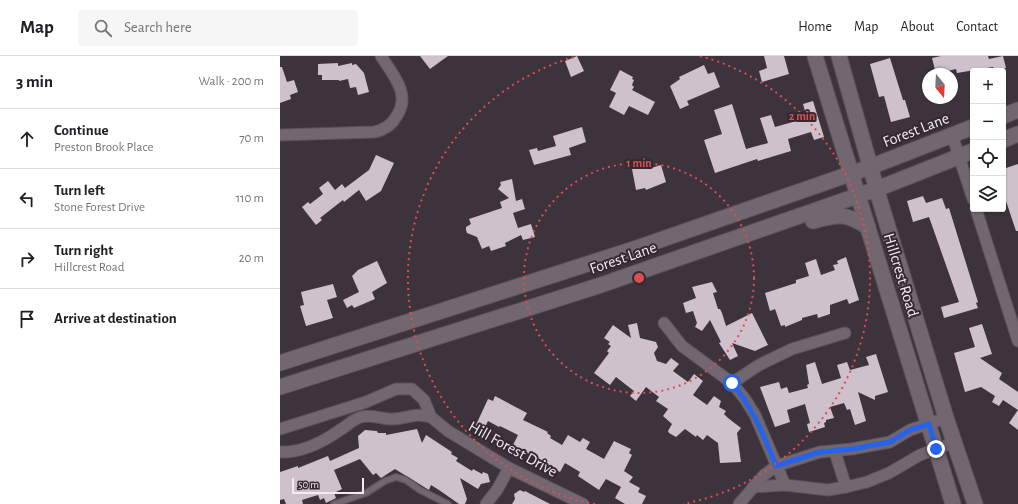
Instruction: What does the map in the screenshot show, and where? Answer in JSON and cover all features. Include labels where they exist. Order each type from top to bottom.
[{"type":"main road","name":"Hillcrest Road","points":[[815,56],[953,504]]},
{"type":"main road","name":"Hillcrest Road","points":[[839,56],[870,167],[946,418],[975,504]]},
{"type":"main road","points":[[1006,115],[1018,110]]},
{"type":"main road","name":"Forest Lane","points":[[287,361],[594,262],[870,167],[970,128]]},
{"type":"main road","points":[[1006,139],[1018,134]]},
{"type":"main road","name":"Forest Lane","points":[[280,387],[602,285],[744,234],[858,196],[966,154]]},
{"type":"main road","points":[[744,234],[774,233],[831,216],[840,215],[849,216],[868,227]]},
{"type":"main road","points":[[594,262],[602,285]]},
{"type":"main road","points":[[287,361],[301,381]]},
{"type":"street","points":[[280,135],[374,132],[385,129],[400,113],[404,97],[402,89],[381,56]]},
{"type":"street","points":[[952,135],[966,154],[970,180]]},
{"type":"street","points":[[977,212],[1018,342]]},
{"type":"street","points":[[664,323],[682,346],[732,383],[745,399],[755,415],[785,485]]},
{"type":"street","points":[[732,383],[759,365],[792,349],[845,333]]},
{"type":"street","name":"Hill Forest Drive","points":[[280,429],[366,402],[396,389],[412,389],[424,400],[432,417],[468,444],[509,468],[583,504]]},
{"type":"street","points":[[280,452],[291,452],[305,448],[331,436],[361,417],[369,416],[393,419],[419,414],[432,417]]},
{"type":"street","points":[[739,504],[764,475],[776,466],[820,452],[835,452],[890,442],[910,430],[946,418]]},
{"type":"street","points":[[753,488],[785,485],[828,490],[846,487],[866,482],[889,473],[907,461],[955,442]]},
{"type":"street","points":[[835,452],[846,487]]},
{"type":"street","points":[[486,504],[497,490],[509,468]]},
{"type":"lane","points":[[334,504],[366,493],[385,481],[396,477],[406,480],[420,490],[448,504]]},
{"type":"building","points":[[420,56],[448,56],[430,69]]},
{"type":"building","points":[[577,56],[584,71],[571,77],[565,61]]},
{"type":"building","points":[[764,56],[784,56],[789,74],[762,82],[759,71],[767,68]]},
{"type":"building","points":[[941,56],[988,56],[989,59],[1003,56],[1006,68],[970,68],[970,71],[958,73],[958,68],[934,68],[932,58]]},
{"type":"building","points":[[890,58],[910,117],[891,122],[884,96],[879,97],[870,64]]},
{"type":"building","points":[[338,63],[338,66],[352,63],[352,65],[356,64],[364,73],[369,92],[358,95],[356,87],[350,88],[348,79],[339,81],[322,80],[322,75],[318,75],[318,64]]},
{"type":"building","points":[[704,65],[708,74],[714,72],[720,87],[687,101],[689,105],[680,109],[670,86],[680,79],[679,77]]},
{"type":"building","points":[[280,67],[282,67],[287,82],[294,80],[298,92],[290,95],[291,99],[280,103]]},
{"type":"building","points":[[620,70],[633,77],[632,79],[634,80],[632,85],[634,87],[632,90],[655,102],[648,115],[629,106],[624,115],[609,107],[616,93],[610,90]]},
{"type":"building","points":[[813,101],[824,137],[814,140],[811,132],[788,139],[791,151],[758,161],[757,159],[715,173],[704,140],[722,134],[714,110],[732,104],[746,149],[768,143],[760,118],[771,115],[775,127],[807,118],[803,104]]},
{"type":"building","points":[[582,127],[586,142],[569,148],[571,155],[534,165],[529,150],[537,148],[538,151],[556,146],[553,136]]},
{"type":"building","points":[[376,155],[394,163],[381,191],[366,201],[359,190],[344,202],[343,200],[320,218],[322,220],[316,225],[302,207],[308,202],[310,204],[323,194],[319,188],[328,181],[335,190],[342,184],[345,188],[369,170]]},
{"type":"building","points":[[646,164],[648,169],[661,165],[666,182],[646,190],[645,188],[636,190],[632,169]]},
{"type":"building","points":[[1018,164],[1018,231],[1016,231],[1006,201],[1006,168]]},
{"type":"building","points":[[512,179],[516,201],[522,199],[525,209],[513,213],[518,228],[531,224],[535,237],[523,240],[521,235],[505,243],[506,246],[491,251],[489,246],[482,249],[477,237],[467,233],[466,227],[471,224],[469,219],[502,208],[500,202],[509,198],[498,189],[501,185],[500,182]]},
{"type":"building","points":[[923,196],[926,203],[942,198],[946,209],[949,208],[978,302],[976,303],[978,308],[944,318],[941,307],[959,302],[929,217],[913,222],[907,201]]},
{"type":"building","points":[[846,257],[859,300],[849,304],[847,299],[830,305],[830,314],[818,318],[817,314],[802,318],[802,320],[785,327],[785,325],[781,326],[775,309],[770,311],[765,293],[796,283],[796,280],[809,276],[805,263],[816,259],[821,275],[835,270],[833,265],[838,264],[837,261]]},
{"type":"building","points":[[377,261],[387,283],[372,292],[375,299],[354,308],[352,305],[347,308],[343,300],[359,292],[352,276],[358,270]]},
{"type":"building","points":[[712,282],[717,292],[713,293],[718,309],[720,309],[722,313],[726,326],[752,313],[768,345],[755,351],[732,343],[738,356],[730,360],[719,343],[721,342],[710,320],[702,331],[695,327],[697,323],[693,311],[686,313],[683,303],[696,298],[692,287]]},
{"type":"building","points":[[333,284],[337,297],[327,300],[333,318],[306,326],[300,306],[304,305],[301,292]]},
{"type":"building","points":[[637,323],[640,338],[656,342],[658,347],[654,353],[657,361],[666,364],[671,358],[679,364],[673,371],[688,382],[694,374],[703,381],[693,395],[707,405],[714,396],[721,401],[719,407],[726,411],[724,414],[741,428],[737,433],[741,462],[720,463],[718,443],[707,435],[703,440],[685,429],[676,437],[669,433],[668,431],[672,424],[663,416],[668,409],[656,401],[659,397],[646,387],[636,401],[630,396],[634,391],[616,377],[610,385],[594,373],[609,353],[607,351],[611,346],[608,344],[610,342],[604,338],[613,325],[631,338],[628,325]]},
{"type":"building","points":[[982,324],[992,354],[980,358],[1002,373],[999,379],[1018,392],[1018,410],[1003,400],[999,406],[992,402],[995,396],[981,387],[965,392],[954,353],[975,347],[969,328]]},
{"type":"building","points":[[876,354],[888,392],[875,396],[875,400],[858,392],[866,421],[855,425],[850,409],[847,410],[844,403],[830,407],[834,418],[826,420],[824,423],[825,427],[809,432],[807,424],[810,423],[805,404],[787,410],[790,422],[775,427],[760,387],[779,382],[781,389],[787,387],[789,393],[808,388],[807,385],[809,384],[806,365],[815,362],[822,384],[841,378],[837,365],[847,362],[850,370],[869,365],[866,357]]},
{"type":"building","points":[[495,396],[527,413],[523,420],[548,432],[547,433],[551,436],[550,438],[562,445],[568,435],[580,442],[583,438],[590,442],[586,449],[604,459],[614,441],[631,449],[629,453],[632,455],[624,471],[633,477],[629,482],[640,488],[638,492],[646,496],[642,504],[625,504],[615,498],[621,487],[606,479],[599,490],[578,476],[580,472],[565,463],[560,472],[529,455],[513,445],[518,435],[500,426],[499,427],[488,421],[483,431],[475,427],[488,399],[493,401]]},
{"type":"building","points":[[1018,410],[1018,430],[1009,423]]},
{"type":"building","points":[[417,429],[422,443],[426,435],[452,452],[451,454],[458,458],[456,461],[472,471],[473,469],[482,474],[483,472],[488,474],[490,482],[481,484],[478,489],[460,478],[467,499],[465,504],[459,504],[431,485],[429,490],[395,469],[381,478],[376,473],[373,475],[360,459],[334,470],[342,489],[334,493],[336,498],[326,503],[324,498],[320,500],[318,495],[302,500],[303,504],[286,504],[284,499],[280,500],[280,472],[298,466],[298,468],[328,456],[330,461],[359,448],[358,436],[365,430],[386,433],[386,435]]},
{"type":"building","points":[[520,490],[525,491],[550,504],[512,504],[515,499],[514,494]]},
{"type":"route","points":[[732,383],[745,399],[755,415],[776,466],[820,452],[835,452],[890,442],[901,437],[910,430],[929,424],[936,449]]}]
